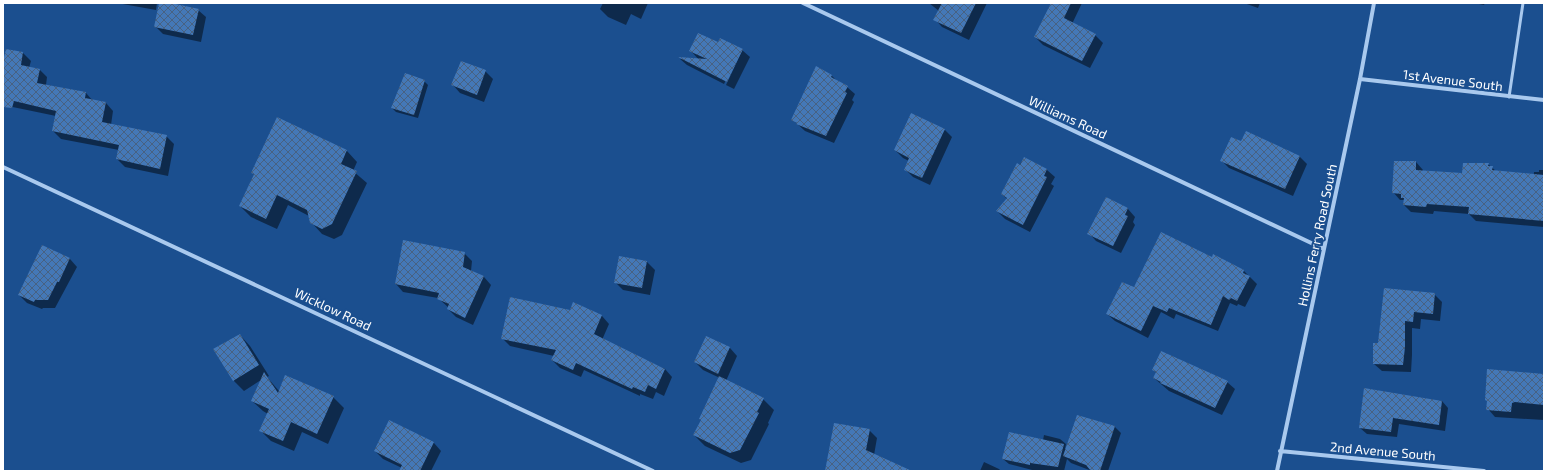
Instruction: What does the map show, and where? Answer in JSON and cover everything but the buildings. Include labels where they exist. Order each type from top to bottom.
[{"type":"street","name":"Williams Road","points":[[802,3],[1324,249]]},
{"type":"street","name":"Hollins Ferry Road South","points":[[1277,471],[1280,451],[1360,79],[1374,3]]},
{"type":"street","name":"1st Avenue South","points":[[1360,79],[1544,100]]},
{"type":"street","name":"Wicklow Road","points":[[3,167],[653,471]]},
{"type":"street","name":"2nd Avenue South","points":[[1280,451],[1484,471]]},
{"type":"lane","points":[[1509,97],[1523,3]]}]
